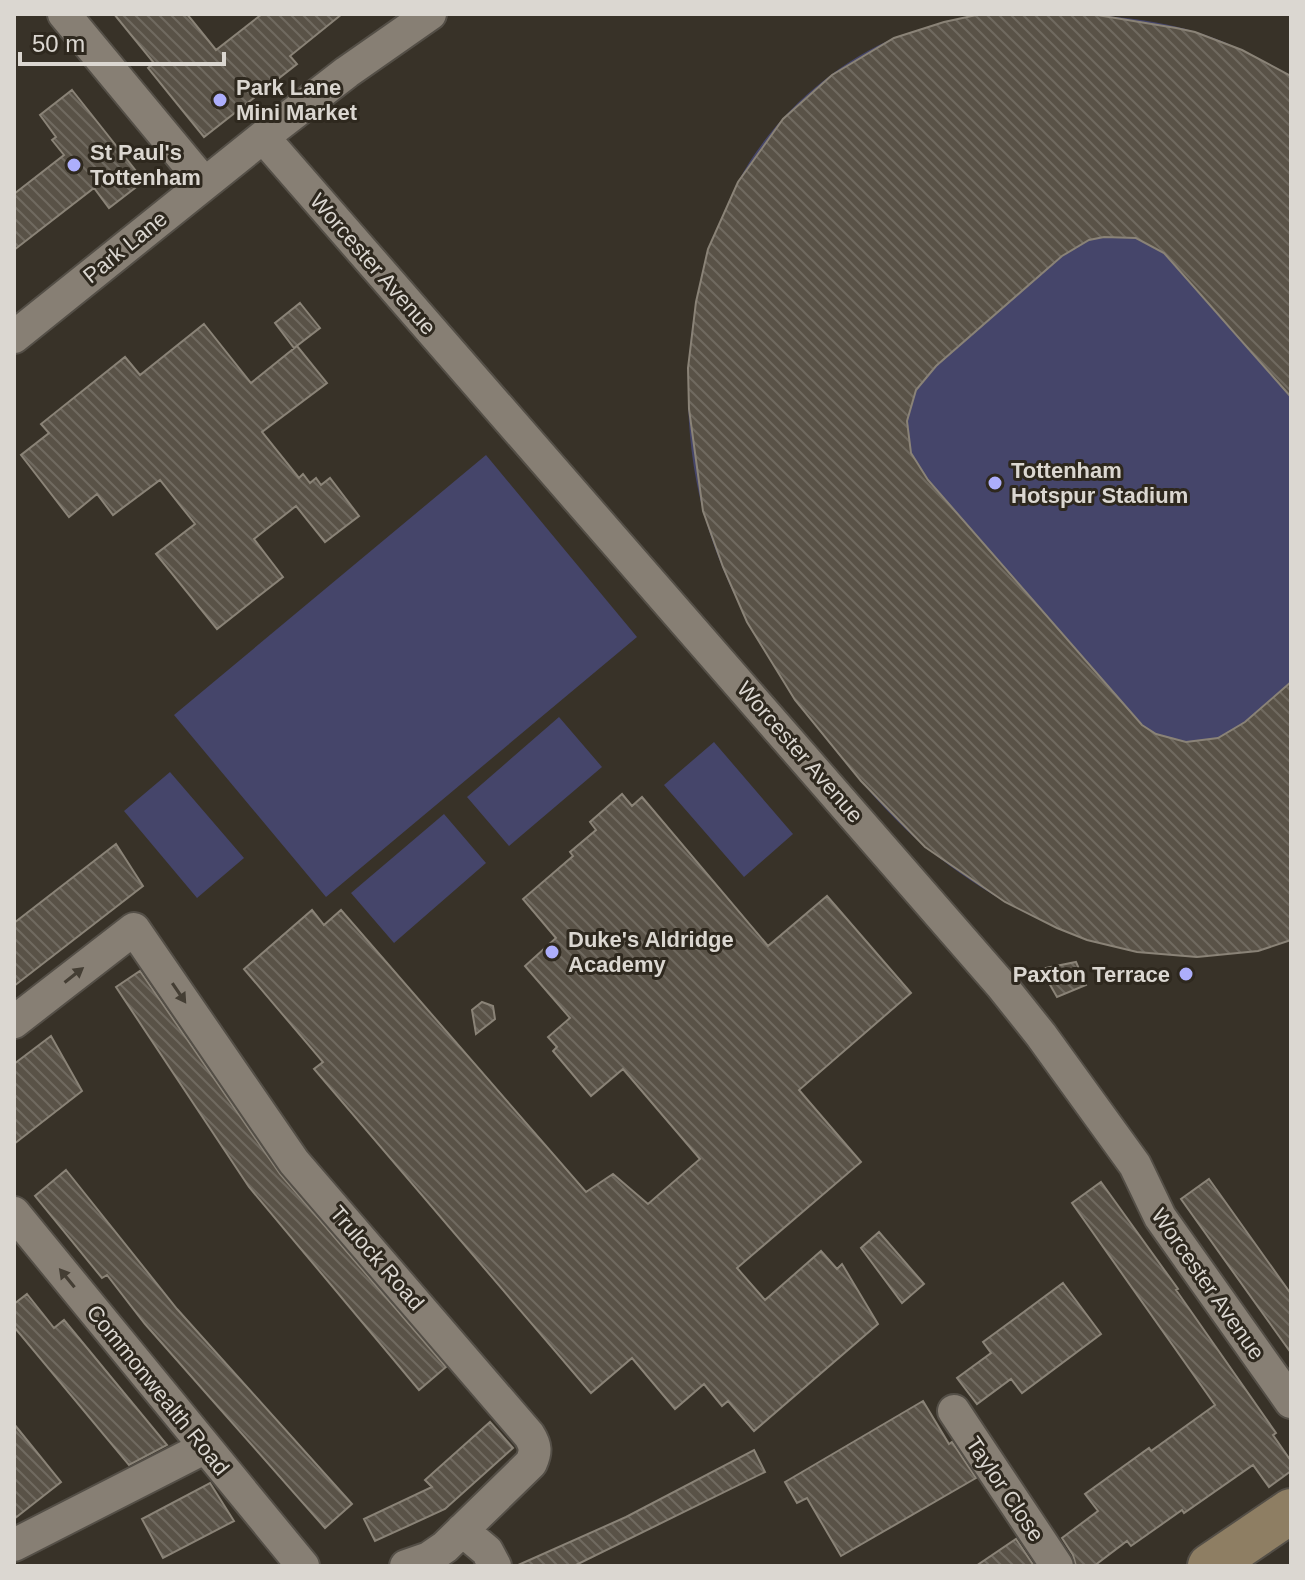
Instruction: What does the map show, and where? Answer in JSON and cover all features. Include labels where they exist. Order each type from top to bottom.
[{"type":"street","points":[[64,14],[204,183]]},
{"type":"street","name":"Park Lane","points":[[14,337],[263,137],[347,72],[430,14]]},
{"type":"street","name":"Worcester Avenue","points":[[263,137],[1002,986],[1135,1165],[1160,1217],[1291,1402]]},
{"type":"street","name":"Trulock Road","points":[[14,1022],[134,929],[294,1162],[534,1443],[535,1453],[531,1463],[462,1530]]},
{"type":"street","name":"Commonwealth Road","points":[[14,1213],[303,1566]]},
{"type":"street","name":"Taylor Close","points":[[954,1411],[1057,1566]]},
{"type":"street","points":[[14,1545],[204,1448]]},
{"type":"street","points":[[1210,1566],[1291,1511]]},
{"type":"street","points":[[406,1566],[429,1558],[462,1530],[487,1551],[495,1566]]},
{"type":"shaded area","name":"Tottenham Hotspur Stadium","points":[[981,14],[1089,15],[1170,25],[1221,41],[1291,76],[1291,940],[1242,952],[1193,956],[1145,952],[1098,942],[1053,926],[967,878],[927,848],[886,809],[805,711],[753,631],[714,544],[693,463],[688,410],[689,357],[700,286],[738,182],[751,159],[785,116],[850,62],[897,37]]},
{"type":"shaded area","points":[[486,455],[637,637],[326,897],[174,715]]},
{"type":"shaded area","points":[[559,717],[602,767],[509,846],[467,797]]},
{"type":"shaded area","points":[[714,742],[793,834],[744,877],[664,785]]},
{"type":"shaded area","points":[[170,772],[244,858],[197,898],[124,811]]},
{"type":"shaded area","points":[[444,814],[486,863],[394,943],[351,893]]},
{"type":"building","points":[[114,14],[187,14],[216,50],[262,14],[342,14],[290,56],[297,64],[204,137],[148,68],[154,63]]},
{"type":"building","name":"Tottenham Hotspur Stadium","points":[[981,14],[1091,14],[1176,28],[1242,50],[1291,76],[1291,397],[1164,253],[1136,238],[1104,237],[1089,240],[1062,256],[936,366],[916,390],[907,421],[911,453],[928,480],[1142,725],[1156,734],[1186,742],[1218,738],[1245,722],[1291,682],[1291,940],[1258,951],[1197,957],[1137,952],[1087,940],[1005,902],[925,847],[861,781],[795,700],[747,622],[703,511],[689,409],[688,368],[696,302],[708,249],[738,182],[783,119],[832,75],[894,38]]},
{"type":"building","name":"St Paul's Tottenham","points":[[72,90],[144,181],[109,208],[94,188],[14,250],[14,194],[64,155],[52,140],[56,137],[40,115]]},
{"type":"building","points":[[300,303],[320,328],[294,348],[275,323]]},
{"type":"building","points":[[204,324],[251,383],[297,346],[327,383],[262,432],[299,478],[303,474],[310,483],[316,478],[321,485],[330,478],[359,516],[325,542],[296,506],[254,539],[283,577],[217,629],[156,554],[195,524],[160,480],[113,515],[97,494],[69,517],[21,455],[49,433],[41,424],[125,357],[140,375]]},
{"type":"building","points":[[622,794],[632,806],[642,797],[768,946],[827,896],[911,993],[799,1090],[861,1162],[737,1268],[765,1300],[821,1251],[837,1269],[842,1264],[878,1324],[754,1431],[728,1401],[722,1406],[704,1384],[675,1409],[632,1358],[591,1393],[314,1069],[323,1062],[244,969],[312,910],[324,925],[341,910],[586,1192],[613,1174],[648,1204],[700,1159],[623,1069],[591,1096],[553,1051],[557,1047],[548,1037],[570,1018],[525,966],[556,938],[523,899],[573,856],[570,852],[596,830],[590,822]]},
{"type":"building","points":[[116,844],[143,886],[14,986],[14,923]]},
{"type":"building","points":[[1076,962],[1086,985],[1057,997],[1041,969]]},
{"type":"building","points":[[140,971],[280,1174],[446,1367],[419,1390],[249,1187],[116,987]]},
{"type":"building","points":[[482,1002],[493,1006],[495,1019],[476,1034],[472,1010]]},
{"type":"building","points":[[51,1036],[82,1091],[14,1144],[14,1064]]},
{"type":"building","points":[[66,1170],[177,1309],[352,1504],[325,1528],[145,1324],[107,1275],[102,1278],[35,1196]]},
{"type":"building","points":[[1209,1179],[1291,1294],[1291,1353],[1181,1199]]},
{"type":"building","points":[[1101,1182],[1276,1433],[1273,1435],[1291,1461],[1291,1471],[1269,1487],[1253,1465],[1131,1546],[1127,1541],[1094,1566],[1076,1566],[1062,1538],[1098,1511],[1085,1494],[1215,1405],[1072,1203]]},
{"type":"building","points":[[879,1232],[924,1284],[902,1303],[861,1248]]},
{"type":"building","points":[[1063,1283],[1101,1334],[1022,1393],[1011,1379],[977,1404],[957,1378],[991,1353],[983,1342]]},
{"type":"building","points":[[27,1294],[54,1328],[64,1320],[167,1445],[129,1465],[14,1327],[14,1304]]},
{"type":"building","points":[[923,1401],[949,1444],[952,1442],[976,1478],[841,1556],[807,1498],[797,1503],[785,1482]]},
{"type":"building","points":[[490,1422],[513,1448],[445,1509],[375,1541],[364,1519],[432,1487],[425,1480]]},
{"type":"building","points":[[14,1424],[61,1482],[14,1519]]},
{"type":"building","points":[[754,1450],[765,1472],[574,1566],[516,1566],[626,1517]]},
{"type":"building","points":[[210,1483],[234,1521],[163,1558],[142,1519]]},
{"type":"building","points":[[1016,1539],[1034,1566],[976,1566]]},
{"type":"place","name":"Park Lane Mini Market","points":[[220,100]]},
{"type":"place","name":"St Paul's Tottenham","points":[[74,165]]},
{"type":"place","name":"Tottenham Hotspur Stadium","points":[[995,483]]},
{"type":"place","name":"Duke's Aldridge Academy","points":[[552,952]]},
{"type":"place","name":"Paxton Terrace","points":[[1186,974]]}]
